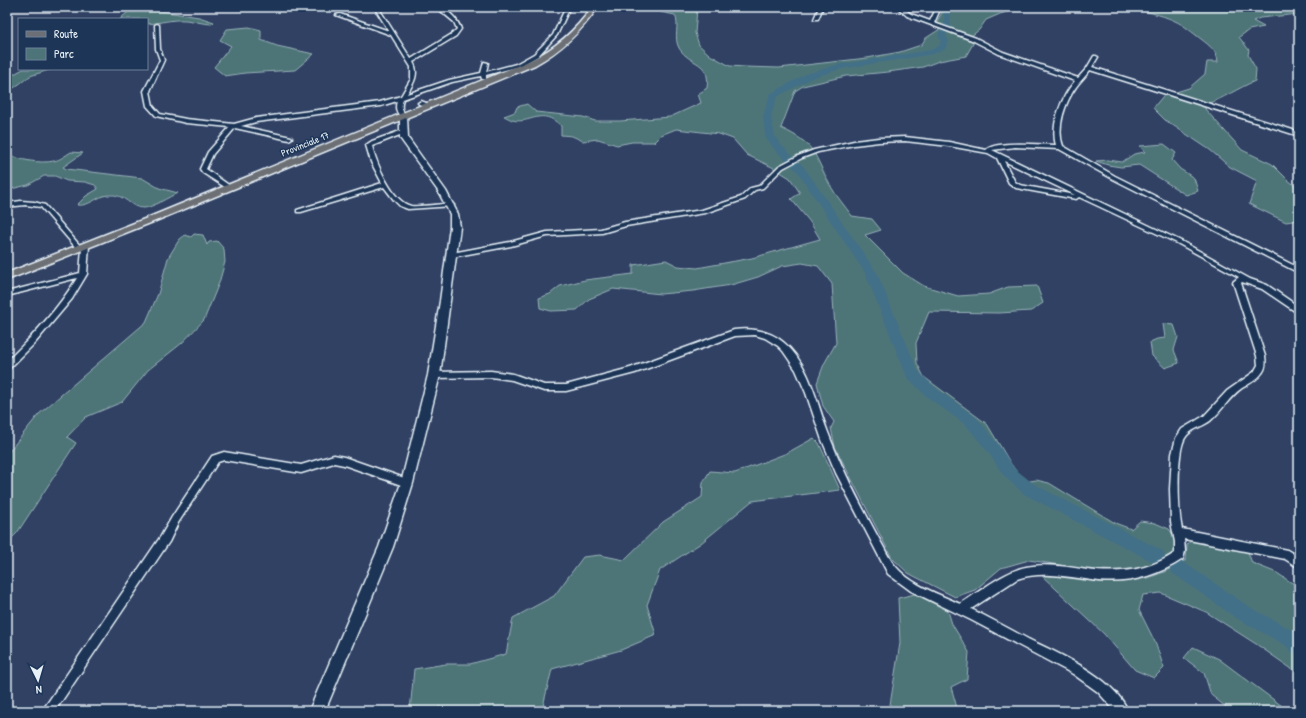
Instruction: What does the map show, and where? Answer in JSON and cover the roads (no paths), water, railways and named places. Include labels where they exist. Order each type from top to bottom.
[{"type":"main road","name":"Provinciale 17","points":[[7,277],[403,116],[423,103],[547,56],[564,45],[577,31],[595,7]]},
{"type":"street","points":[[317,711],[386,547],[407,483],[434,376],[455,227],[454,214],[451,205],[433,177],[409,145],[403,132],[405,126],[403,116],[400,114],[398,107],[413,79],[412,67],[376,7]]},
{"type":"street","points":[[410,62],[454,35],[460,29],[456,22],[438,7]]},
{"type":"street","points":[[228,187],[205,172],[203,169],[210,153],[234,126],[256,120],[381,104],[451,81],[485,79],[536,55],[557,33],[561,20],[568,7]]},
{"type":"street","points":[[816,18],[821,7]]},
{"type":"street","points":[[899,7],[909,15],[974,39],[1009,56],[1078,80]]},
{"type":"street","points":[[931,24],[939,7]]},
{"type":"street","points":[[338,15],[393,34]]},
{"type":"street","points":[[157,25],[158,49],[162,60],[147,91],[150,106],[158,115],[186,121],[234,126],[290,138]]},
{"type":"street","points":[[1060,147],[1057,131],[1069,95],[1078,80],[1089,68],[1096,57]]},
{"type":"street","points":[[485,79],[486,63]]},
{"type":"street","points":[[1089,68],[1299,134]]},
{"type":"street","points":[[404,97],[423,103]]},
{"type":"street","points":[[403,132],[369,145],[386,184],[394,198],[405,207],[416,208],[451,205]]},
{"type":"street","points":[[452,255],[511,244],[547,234],[602,231],[625,224],[703,212],[742,198],[760,187],[781,167],[816,151],[854,143],[879,140],[918,140],[990,152],[1179,242],[1268,290],[1299,311]]},
{"type":"street","points":[[990,152],[989,150],[991,148],[1015,145],[1060,147],[1113,176],[1299,271]]},
{"type":"street","points":[[1000,158],[1012,183],[1018,187],[1065,194],[1102,205]]},
{"type":"street","points":[[299,211],[386,184]]},
{"type":"street","points":[[7,205],[27,202],[36,203],[43,206],[82,246],[83,274],[69,297],[32,341],[7,366]]},
{"type":"street","points":[[7,294],[83,274]]},
{"type":"street","points":[[961,609],[1014,575],[1026,571],[1051,569],[1113,576],[1127,576],[1153,570],[1179,556],[1181,545],[1175,518],[1175,476],[1180,438],[1186,430],[1206,419],[1233,390],[1255,376],[1260,371],[1260,354],[1237,282],[1241,279],[1247,279]]},
{"type":"street","points":[[434,376],[491,374],[513,377],[544,388],[566,388],[632,371],[734,333],[747,331],[764,334],[773,338],[786,349],[795,362],[804,380],[826,440],[892,571],[900,579],[912,586],[961,609],[1063,662],[1095,682],[1107,692],[1122,711]]},
{"type":"street","points":[[48,711],[166,539],[175,520],[215,459],[224,456],[301,468],[334,459],[344,461],[407,483]]},
{"type":"street","points":[[1178,533],[1287,555],[1299,563]]},
{"type":"waterway","points":[[947,27],[947,12],[952,7]]},
{"type":"waterway","points":[[944,30],[942,36],[945,41],[942,47],[933,52],[840,67],[809,76],[773,96],[767,116],[770,136],[777,147],[801,169],[871,273],[912,374],[932,393],[971,421],[993,448],[1009,472],[1029,489],[1157,556]]},
{"type":"waterway","points":[[1177,567],[1242,612],[1291,639],[1299,647]]}]
